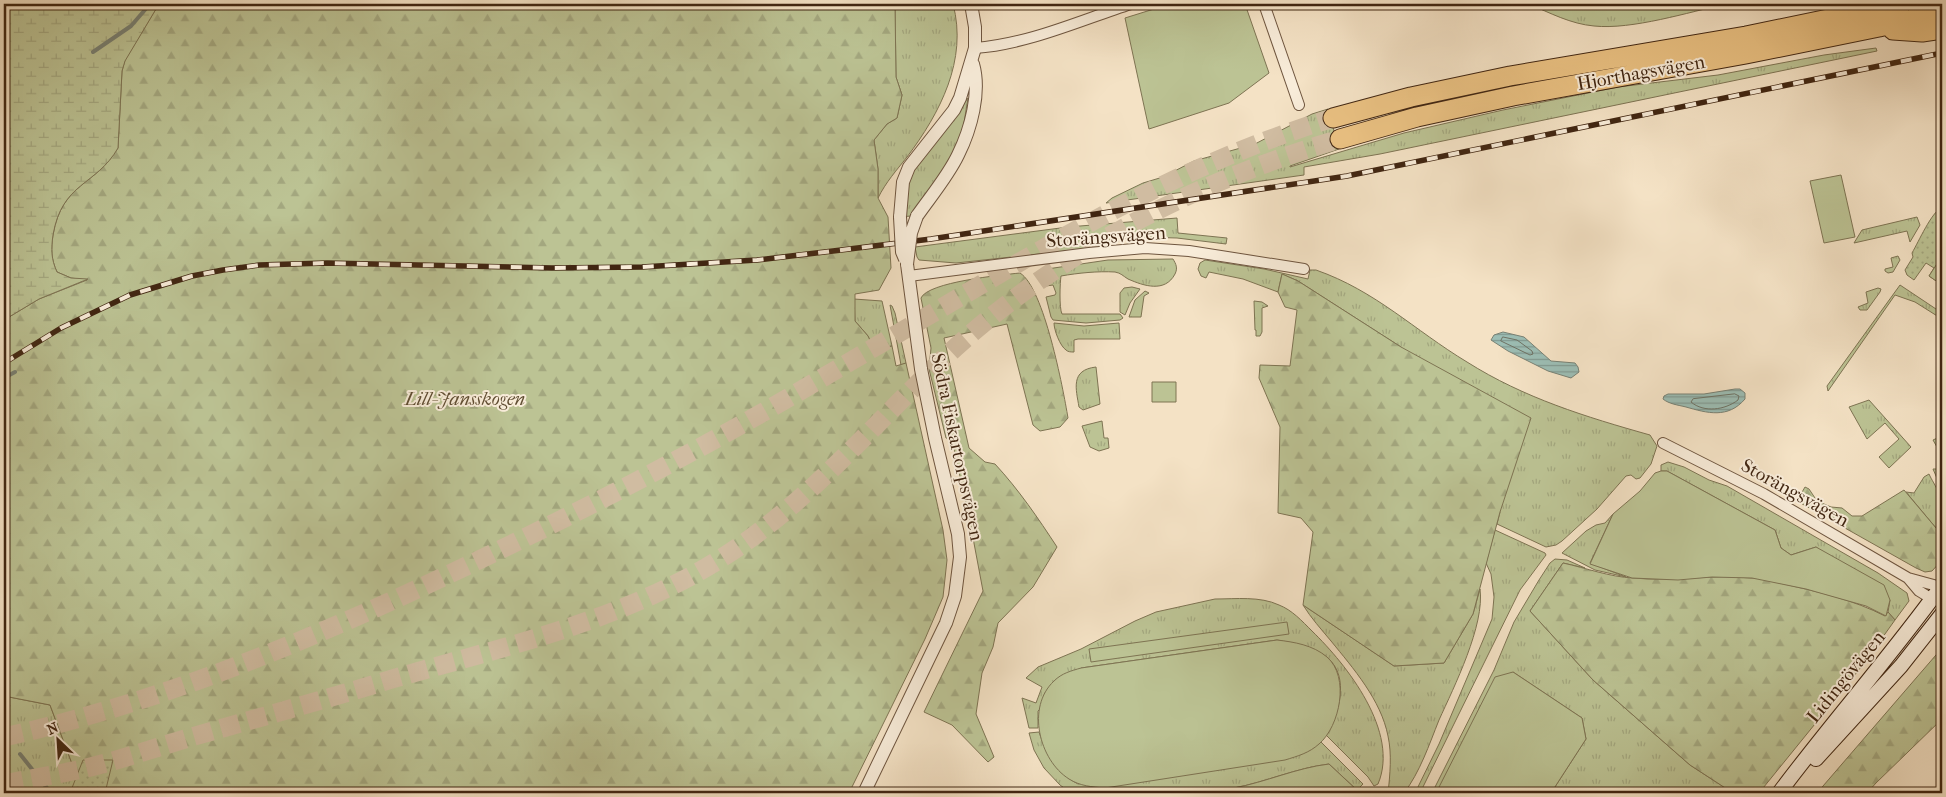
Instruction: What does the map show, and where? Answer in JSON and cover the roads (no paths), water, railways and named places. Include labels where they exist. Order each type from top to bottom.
[{"type":"highway","name":"Hjorthagsvägen","points":[[1340,139],[1417,117],[1513,96],[1746,54],[1883,13],[1901,4]]},
{"type":"highway","name":"Hjorthagsvägen","points":[[1333,118],[1411,97],[1510,76],[1883,13],[1942,12]]},
{"type":"highway","points":[[1883,13],[1922,32],[1942,29]]},
{"type":"main road","name":"Lidingövägen","points":[[1779,793],[1825,732],[1937,601],[1942,586]]},
{"type":"main road","name":"Lidingövägen","points":[[1790,793],[1830,742],[1901,666],[1942,614]]},
{"type":"street","points":[[908,270],[902,252],[900,217],[903,182],[909,167],[954,110],[960,98],[975,48],[975,27],[971,4]]},
{"type":"street","points":[[975,48],[991,47],[1036,36],[1110,7],[1131,4]]},
{"type":"street","points":[[1264,4],[1299,106]]},
{"type":"street","points":[[908,270],[911,233],[917,216],[958,156],[967,134],[975,98],[975,74],[972,62]]},
{"type":"street","name":"Storängsvägen","points":[[908,270],[1145,248],[1189,251],[1304,269]]},
{"type":"street","name":"Södra Fiskartorpsvägen","points":[[864,793],[946,623],[955,596],[960,557],[958,534],[921,369],[908,270]]},
{"type":"street","name":"Storängsvägen","points":[[1663,443],[1764,494],[1908,578],[1942,586]]},
{"type":"street","name":"Storängsvägen","points":[[1908,578],[1919,591],[1937,601]]},
{"type":"water","points":[[1503,332],[1524,337],[1551,361],[1575,363],[1579,372],[1571,378],[1548,371],[1508,351],[1491,340],[1494,335]]},
{"type":"water","points":[[1740,389],[1745,393],[1745,399],[1732,410],[1717,413],[1674,404],[1663,399],[1668,394],[1704,394]]},
{"type":"waterway","points":[[93,52],[131,26],[150,4]]},
{"type":"waterway","points":[[4,378],[15,372]]},
{"type":"waterway","points":[[20,754],[51,793]]},
{"type":"tunnel","points":[[4,737],[66,722],[127,704],[247,662],[365,613],[481,559],[636,482],[712,441],[1056,241],[1144,194],[1283,134],[1333,118]]},
{"type":"tunnel","points":[[4,784],[78,770],[108,762],[529,640],[574,626],[662,591],[704,569],[773,521],[827,474],[956,347],[998,311],[1042,278],[1088,248],[1136,221],[1186,197],[1236,175],[1340,139]]},
{"type":"railway","points":[[4,363],[61,328],[130,295],[192,276],[223,270],[259,265],[327,263],[552,268],[642,267],[757,260],[931,239],[1347,176],[1942,53]]},
{"type":"park label","name":"Lill-Jansskogen","points":[[465,399]]}]
